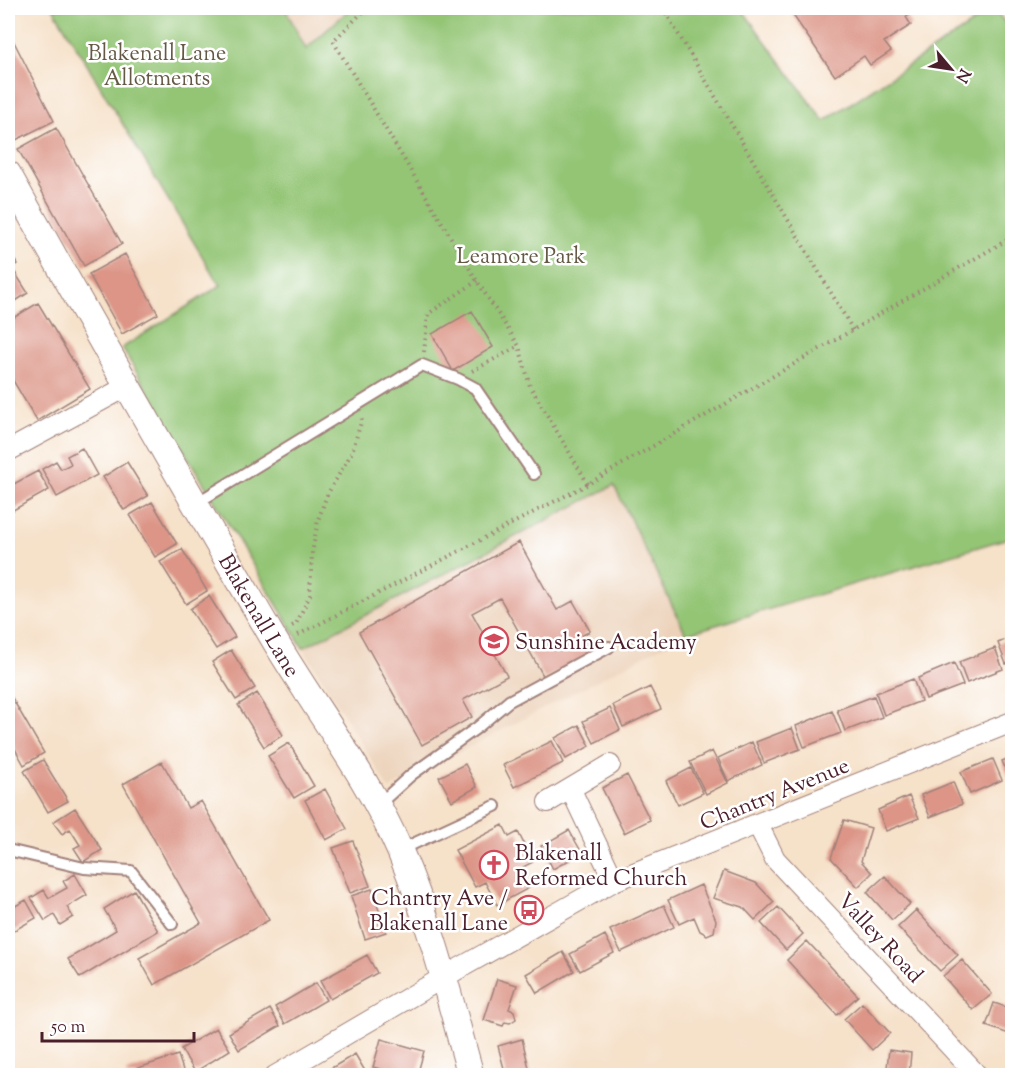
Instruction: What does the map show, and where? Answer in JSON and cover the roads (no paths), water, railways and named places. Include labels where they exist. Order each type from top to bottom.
[{"type":"street","name":"Blakenall Lane","points":[[8,174],[126,387],[195,505],[275,641],[367,785],[400,850],[424,912],[471,1076]]},
{"type":"street","points":[[8,451],[126,387]]},
{"type":"street","name":"Chantry Avenue","points":[[275,1076],[614,881],[1012,722]]},
{"type":"street","points":[[548,802],[610,765]]},
{"type":"street","points":[[571,790],[614,881]]},
{"type":"street","name":"Valley Road","points":[[758,825],[775,859],[978,1076]]},
{"type":"lane","points":[[195,505],[422,364],[475,388],[534,474]]},
{"type":"lane","points":[[377,805],[411,775],[478,727],[509,701],[609,647]]},
{"type":"lane","points":[[400,850],[495,806]]},
{"type":"lane","points":[[8,850],[84,868],[131,871],[172,924]]},
{"type":"place","name":"Sunshine Academy","points":[[494,641]]},
{"type":"place","name":"Blakenall Reformed Church","points":[[494,865]]},
{"type":"place","name":"Chantry Ave / Blakenall Lane","points":[[529,910]]},
{"type":"park label","name":"Blakenall Lane Allotments","points":[[157,64]]},
{"type":"park label","name":"Leamore Park","points":[[521,255]]}]
